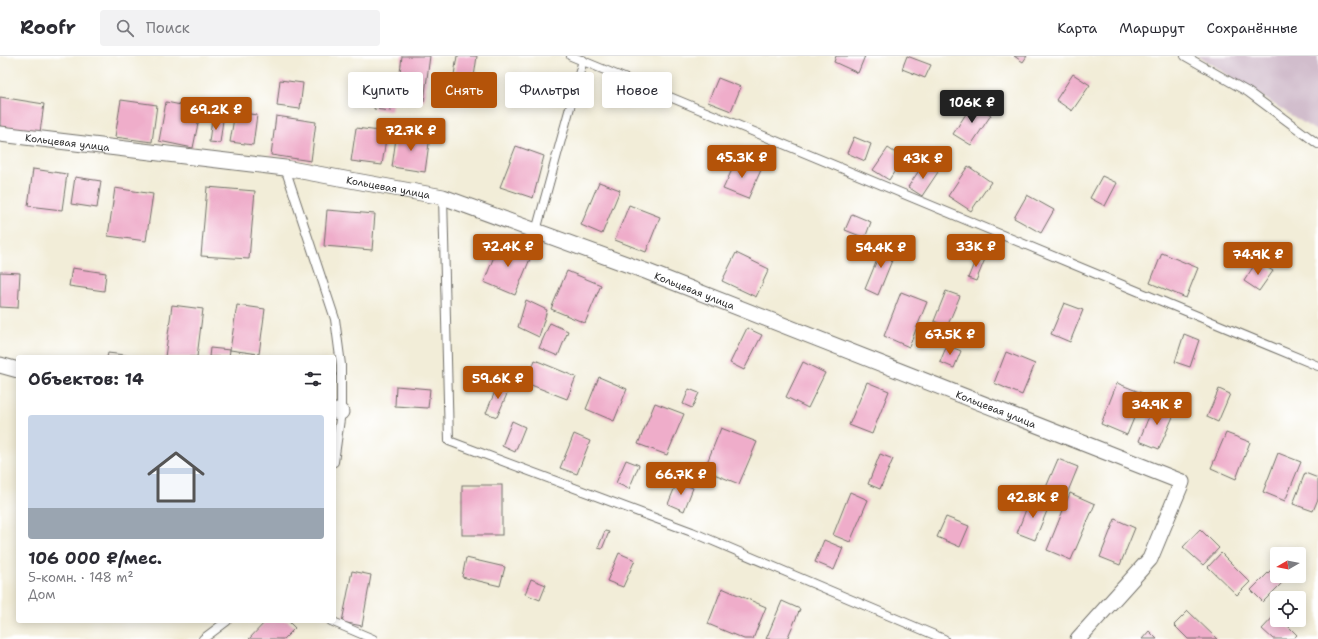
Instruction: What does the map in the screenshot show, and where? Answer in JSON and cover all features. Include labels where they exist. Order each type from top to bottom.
[{"type":"street","name":"Кольцевая улица","points":[[0,134],[286,168],[443,197],[648,272],[1182,482],[1150,559],[1078,639]]},
{"type":"street","points":[[0,365],[16,369]]},
{"type":"lane","points":[[571,56],[1318,366]]},
{"type":"lane","points":[[1185,56],[1248,92],[1318,144]]},
{"type":"lane","points":[[536,231],[583,60]]},
{"type":"lane","points":[[286,168],[334,319],[341,365],[336,437]]},
{"type":"lane","points":[[443,197],[449,441],[692,532],[944,639]]},
{"type":"lane","points":[[203,639],[224,623]]},
{"type":"lane","points":[[336,623],[373,639]]},
{"type":"shaded area","points":[[1198,56],[1318,56],[1318,132]]},
{"type":"building","points":[[402,56],[430,56],[424,101],[423,72],[400,72]]},
{"type":"building","points":[[457,56],[477,56],[475,72],[454,72]]},
{"type":"building","points":[[836,56],[865,56],[858,73],[834,62]]},
{"type":"building","points":[[907,56],[931,65],[925,78],[902,69]]},
{"type":"building","points":[[1014,56],[1027,56],[1023,62]]},
{"type":"building","points":[[1073,74],[1090,85],[1072,111],[1056,100]]},
{"type":"building","points":[[718,78],[741,87],[731,111],[708,102]]},
{"type":"building","points":[[280,80],[303,83],[300,109],[277,106]]},
{"type":"building","points":[[0,97],[44,104],[40,132],[0,126]]},
{"type":"building","points":[[121,100],[157,105],[152,142],[115,137]]},
{"type":"building","points":[[166,102],[201,109],[193,148],[159,141]]},
{"type":"building","points":[[973,103],[991,115],[971,145],[953,134]]},
{"type":"building","points":[[374,108],[391,108],[391,111]]},
{"type":"building","points":[[235,112],[257,115],[253,145],[230,142]]},
{"type":"building","points":[[276,116],[316,122],[311,161],[271,155]]},
{"type":"building","points":[[212,119],[223,120],[220,143],[209,142]]},
{"type":"building","points":[[356,128],[387,132],[382,165],[351,161]]},
{"type":"building","points":[[397,131],[430,136],[425,172],[392,167]]},
{"type":"building","points":[[854,137],[871,144],[865,161],[847,153]]},
{"type":"building","points":[[516,146],[544,156],[533,198],[500,187]]},
{"type":"building","points":[[888,148],[903,158],[889,180],[873,170]]},
{"type":"building","points":[[737,159],[761,170],[748,199],[723,189]]},
{"type":"building","points":[[924,163],[938,172],[922,196],[908,187]]},
{"type":"building","points":[[968,166],[991,182],[971,211],[948,196]]},
{"type":"building","points":[[33,169],[67,174],[62,210],[28,206]]},
{"type":"building","points":[[1102,176],[1117,183],[1105,206],[1090,198]]},
{"type":"building","points":[[75,177],[101,181],[97,208],[71,204]]},
{"type":"building","points":[[599,182],[620,190],[602,234],[581,225]]},
{"type":"building","points":[[207,187],[255,191],[249,259],[201,256]]},
{"type":"building","points":[[115,188],[153,194],[146,241],[108,236]]},
{"type":"building","points":[[1027,195],[1054,210],[1041,233],[1014,218]]},
{"type":"building","points":[[629,205],[660,217],[646,252],[615,240]]},
{"type":"building","points":[[327,210],[375,214],[372,250],[324,246]]},
{"type":"building","points":[[852,214],[871,222],[865,238],[845,230]]},
{"type":"building","points":[[500,241],[532,254],[515,295],[484,282]]},
{"type":"building","points":[[884,243],[897,248],[878,295],[865,289]]},
{"type":"building","points":[[736,253],[769,269],[756,297],[722,281]]},
{"type":"building","points":[[1162,253],[1198,268],[1186,298],[1150,283]]},
{"type":"building","points":[[977,256],[985,259],[976,281],[968,278]]},
{"type":"building","points":[[1257,261],[1273,271],[1259,291],[1244,281]]},
{"type":"building","points":[[72,268],[106,273],[104,291],[69,286]]},
{"type":"building","points":[[567,271],[601,285],[585,323],[551,309]]},
{"type":"building","points":[[0,272],[20,273],[18,308],[0,307]]},
{"type":"building","points":[[946,291],[960,296],[947,327],[934,321]]},
{"type":"building","points":[[901,292],[927,302],[909,347],[884,336]]},
{"type":"building","points":[[526,300],[547,310],[539,337],[518,327]]},
{"type":"building","points":[[1064,303],[1083,310],[1070,342],[1051,334]]},
{"type":"building","points":[[172,305],[203,309],[197,355],[165,355]]},
{"type":"building","points":[[237,305],[265,309],[259,354],[230,350]]},
{"type":"building","points":[[550,323],[568,331],[558,356],[539,348]]},
{"type":"building","points":[[747,328],[762,335],[744,370],[730,363]]},
{"type":"building","points":[[1184,334],[1199,340],[1190,367],[1175,362]]},
{"type":"building","points":[[947,345],[961,351],[954,368],[940,362]]},
{"type":"building","points":[[210,348],[230,350],[229,355],[209,355]]},
{"type":"building","points":[[1006,352],[1035,364],[1022,395],[994,383]]},
{"type":"building","points":[[108,353],[124,355],[108,355]]},
{"type":"building","points":[[535,360],[576,377],[567,399],[526,383]]},
{"type":"building","points":[[803,362],[825,373],[808,408],[786,397]]},
{"type":"building","points":[[599,377],[627,389],[614,421],[586,409]]},
{"type":"building","points":[[499,382],[510,387],[497,417],[486,413]]},
{"type":"building","points":[[867,382],[889,391],[872,434],[849,425]]},
{"type":"building","points":[[1117,383],[1144,394],[1127,435],[1101,424]]},
{"type":"building","points":[[396,386],[430,389],[428,408],[395,406]]},
{"type":"building","points":[[689,389],[699,393],[692,408],[683,404]]},
{"type":"building","points":[[1219,389],[1230,394],[1218,422],[1207,417]]},
{"type":"building","points":[[655,403],[684,414],[667,455],[638,444]]},
{"type":"building","points":[[1154,404],[1175,412],[1159,449],[1139,441]]},
{"type":"building","points":[[512,421],[525,427],[515,452],[502,446]]},
{"type":"building","points":[[721,428],[757,442],[739,484],[704,470]]},
{"type":"building","points":[[1226,433],[1250,442],[1236,479],[1211,468]]},
{"type":"building","points":[[574,434],[590,441],[577,474],[560,468]]},
{"type":"building","points":[[1278,453],[1301,462],[1285,501],[1263,492]]},
{"type":"building","points":[[880,454],[893,459],[880,489],[868,484]]},
{"type":"building","points":[[1058,459],[1078,467],[1064,501],[1044,492]]},
{"type":"building","points":[[626,460],[639,465],[629,489],[616,483]]},
{"type":"building","points":[[1305,473],[1318,478],[1318,499],[1313,511],[1293,504]]},
{"type":"building","points":[[677,482],[693,488],[684,511],[668,504]]},
{"type":"building","points":[[462,485],[502,485],[502,535],[462,535]]},
{"type":"building","points":[[850,492],[868,500],[850,542],[833,535]]},
{"type":"building","points":[[1070,493],[1095,504],[1071,560],[1047,550]]},
{"type":"building","points":[[1030,499],[1049,506],[1035,540],[1017,533]]},
{"type":"building","points":[[946,517],[969,526],[960,547],[937,537]]},
{"type":"building","points":[[1115,519],[1135,528],[1120,565],[1100,557]]},
{"type":"building","points":[[1200,529],[1219,548],[1203,565],[1183,547]]},
{"type":"building","points":[[605,531],[609,532],[602,549],[598,548]]},
{"type":"building","points":[[824,540],[843,548],[834,570],[815,562]]},
{"type":"building","points":[[619,553],[635,560],[623,587],[607,581]]},
{"type":"building","points":[[1221,553],[1250,582],[1237,595],[1208,567]]},
{"type":"building","points":[[466,558],[505,567],[500,586],[462,577]]},
{"type":"building","points":[[352,571],[371,575],[362,626],[342,622]]},
{"type":"building","points":[[1270,571],[1270,583],[1282,583],[1274,591],[1270,591],[1270,595],[1263,602],[1251,590]]},
{"type":"building","points":[[531,579],[546,585],[540,600],[525,594]]},
{"type":"building","points":[[722,588],[766,607],[753,639],[744,639],[708,624]]},
{"type":"building","points":[[782,601],[800,609],[787,639],[766,639]]},
{"type":"building","points":[[1188,611],[1217,639],[1188,639],[1174,625]]},
{"type":"building","points":[[1270,620],[1270,627],[1289,627],[1297,635],[1293,639],[1273,639],[1262,629]]},
{"type":"building","points":[[264,623],[290,623],[295,628],[284,639],[249,639]]},
{"type":"building","points":[[1149,631],[1157,639],[1142,639]]}]
